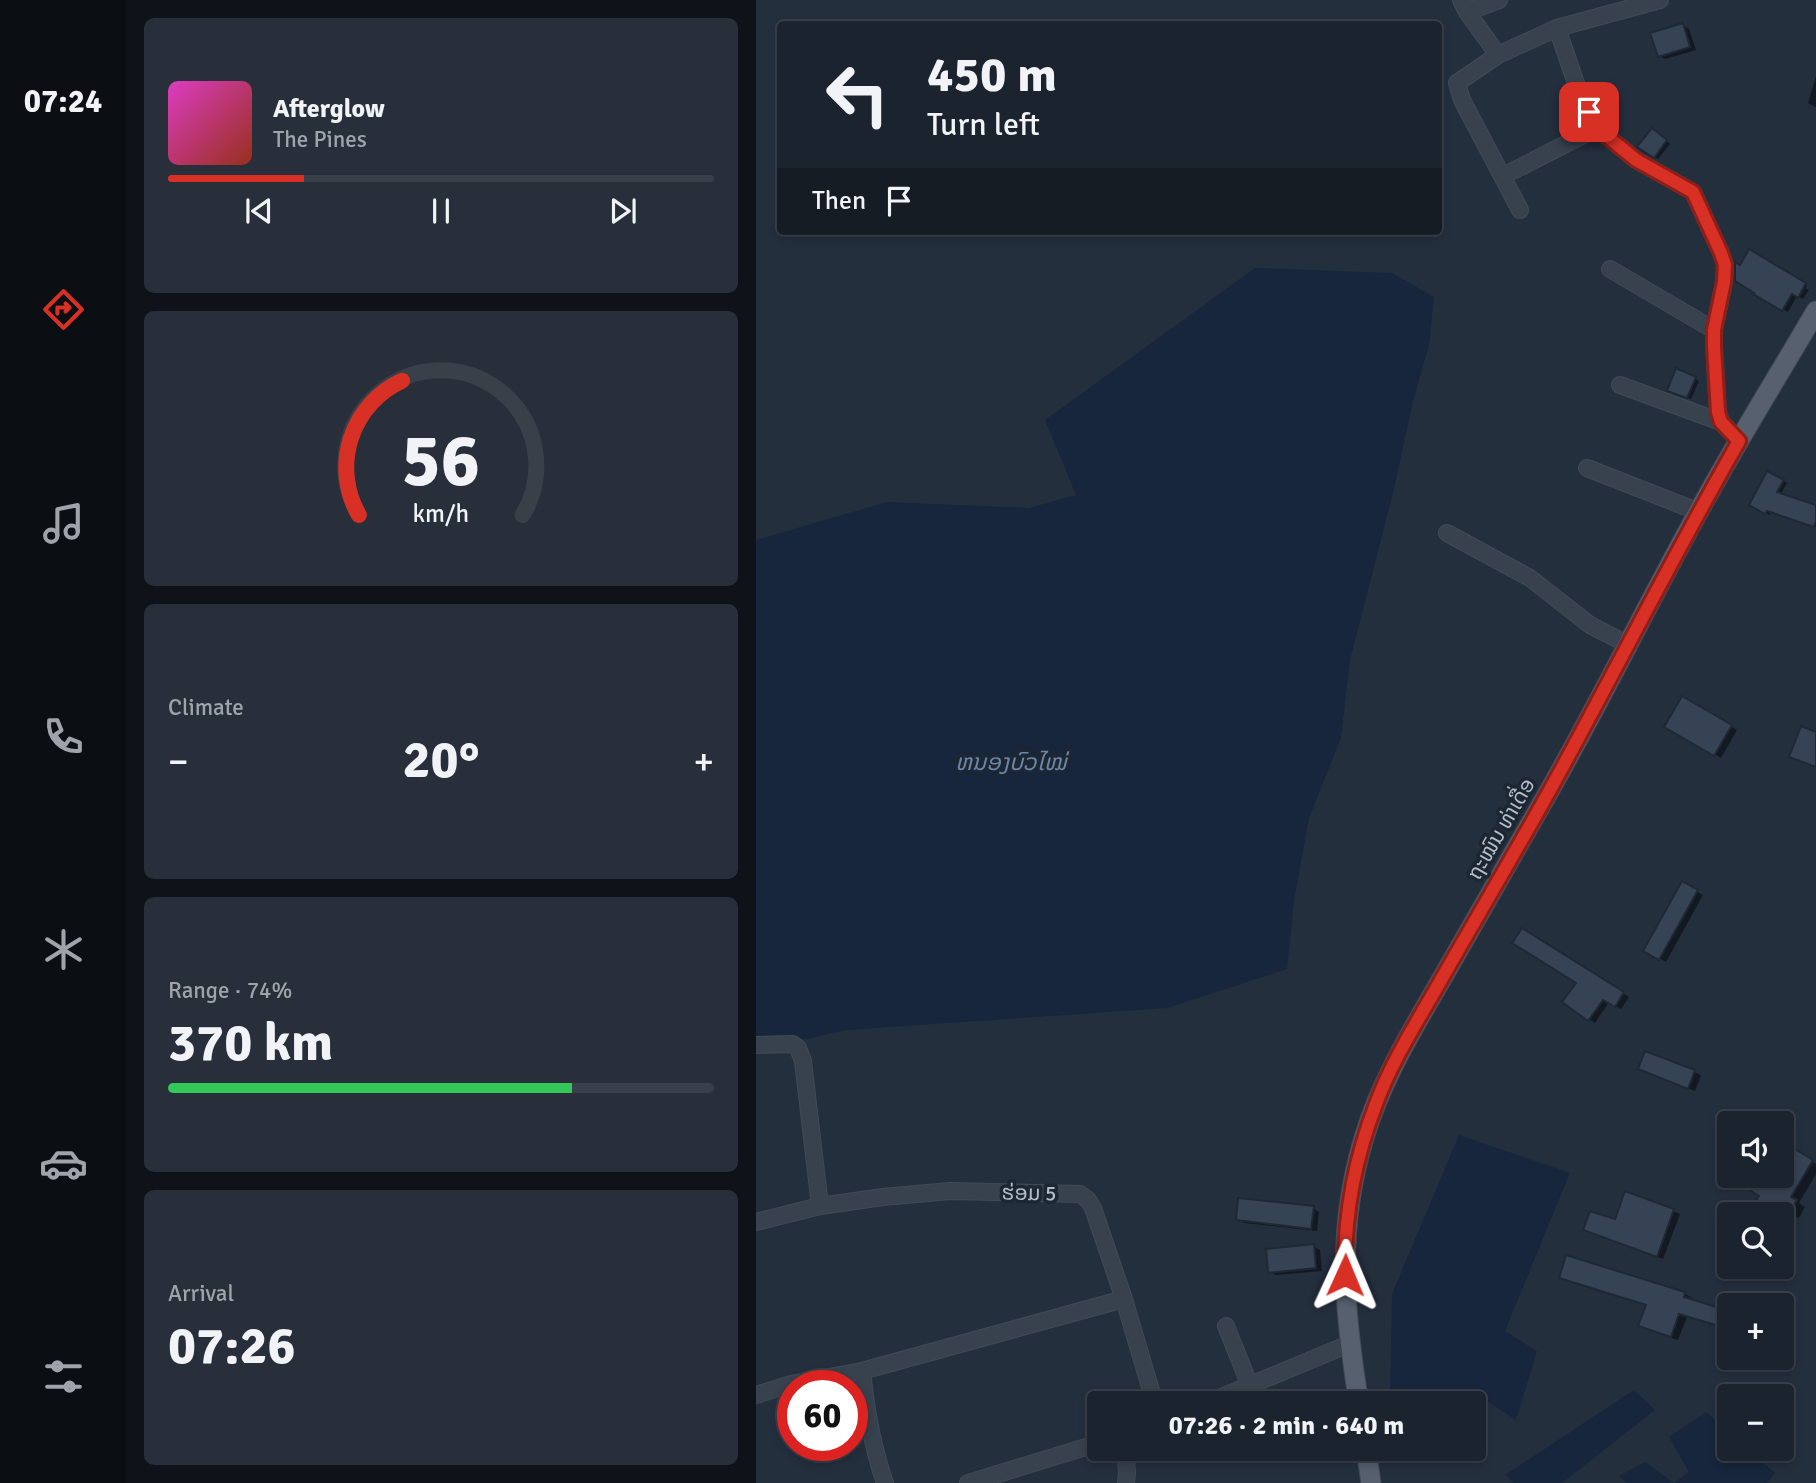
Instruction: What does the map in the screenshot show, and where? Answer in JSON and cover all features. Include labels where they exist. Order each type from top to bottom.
[{"type":"main road","name":"ຖະໝົນ ທ່າເດື່ອ","points":[[1357,1391],[1349,1344],[1345,1275],[1346,1228],[1356,1169],[1376,1102],[1410,1034],[1549,792],[1699,512],[1816,311]]},
{"type":"main road","points":[[1368,1461],[1371,1483]]},
{"type":"street","points":[[1498,55],[1464,6],[1499,0]]},
{"type":"street","points":[[1520,210],[1462,100],[1457,83],[1498,55],[1557,29],[1660,0]]},
{"type":"street","points":[[1557,29],[1580,95],[1597,128],[1636,160],[1693,192],[1721,253],[1725,265],[1724,282],[1714,330],[1718,412],[1721,422]]},
{"type":"street","points":[[1503,176],[1597,128]]},
{"type":"street","points":[[1610,269],[1714,330]]},
{"type":"street","points":[[1620,385],[1721,422],[1739,441]]},
{"type":"street","points":[[1587,468],[1699,512]]},
{"type":"street","points":[[1447,533],[1530,578],[1590,625],[1629,645]]},
{"type":"street","points":[[756,1045],[793,1044],[799,1048],[803,1061],[820,1206]]},
{"type":"street","name":"ຮ່ອມ 5","points":[[756,1222],[820,1206],[883,1196],[950,1191],[1080,1194],[1093,1208],[1151,1391]]},
{"type":"street","points":[[866,1370],[1124,1299]]},
{"type":"street","points":[[1226,1326],[1250,1386]]},
{"type":"street","points":[[1238,1391],[1349,1344]]},
{"type":"street","points":[[756,1395],[777,1388]]},
{"type":"street","points":[[868,1418],[876,1455],[886,1483]]},
{"type":"street","points":[[968,1483],[1087,1447]]},
{"type":"street","points":[[1126,1461],[1126,1483]]},
{"type":"water","name":"ຫນອງບົວໄໝ່","points":[[1255,268],[1392,273],[1434,297],[1429,345],[1350,660],[1341,738],[1309,818],[1294,901],[1287,969],[1167,1008],[846,1030],[808,1039],[756,1040],[756,540],[887,502],[1029,508],[1076,495],[1045,420]]},
{"type":"water","points":[[1459,1135],[1570,1173],[1505,1331],[1537,1351],[1516,1420],[1486,1400],[1486,1391],[1390,1391],[1392,1294]]},
{"type":"water","points":[[1634,1390],[1655,1410],[1562,1483],[1513,1483],[1505,1475]]},
{"type":"water","points":[[1706,1412],[1717,1422],[1717,1461],[1762,1461],[1775,1473],[1767,1483],[1674,1483],[1689,1472],[1669,1437]]},
{"type":"water","points":[[1645,1462],[1674,1483],[1627,1483],[1619,1476]]},
{"type":"building","points":[[1683,23],[1690,47],[1658,57],[1650,33]]},
{"type":"building","points":[[1652,128],[1667,140],[1654,158],[1637,147]]},
{"type":"building","points":[[1749,249],[1806,283],[1798,298],[1792,294],[1782,311],[1735,281],[1735,262],[1740,265]]},
{"type":"building","points":[[1676,368],[1696,377],[1687,398],[1667,391]]},
{"type":"building","points":[[1767,471],[1784,480],[1777,492],[1816,505],[1814,527],[1767,511],[1765,514],[1749,505]]},
{"type":"building","points":[[1682,696],[1732,725],[1714,756],[1664,727]]},
{"type":"building","points":[[1801,726],[1816,732],[1816,767],[1789,757]]},
{"type":"building","points":[[1682,881],[1698,890],[1659,960],[1643,951]]},
{"type":"building","points":[[1522,928],[1624,992],[1615,1007],[1603,1000],[1588,1021],[1562,1002],[1576,983],[1512,943]]},
{"type":"building","points":[[1645,1051],[1695,1070],[1688,1089],[1638,1069]]},
{"type":"building","points":[[1794,1149],[1813,1160],[1791,1197],[1797,1200],[1794,1205],[1794,1202],[1755,1202],[1759,1196],[1751,1191],[1753,1188],[1794,1188]]},
{"type":"building","points":[[1625,1191],[1674,1209],[1657,1257],[1583,1230],[1590,1211],[1615,1219]]},
{"type":"building","points":[[1238,1198],[1314,1206],[1311,1229],[1236,1220]]},
{"type":"building","points":[[1314,1244],[1316,1268],[1268,1273],[1266,1249]]},
{"type":"building","points":[[1566,1255],[1685,1292],[1684,1297],[1717,1307],[1717,1325],[1679,1314],[1671,1337],[1638,1326],[1646,1305],[1559,1278]]},
{"type":"route","points":[[1345,1275],[1344,1253],[1350,1200],[1356,1169],[1376,1102],[1410,1034],[1549,792],[1739,441],[1721,422],[1718,412],[1714,330],[1724,282],[1725,265],[1721,253],[1693,192],[1636,160],[1597,128],[1589,112]]}]
